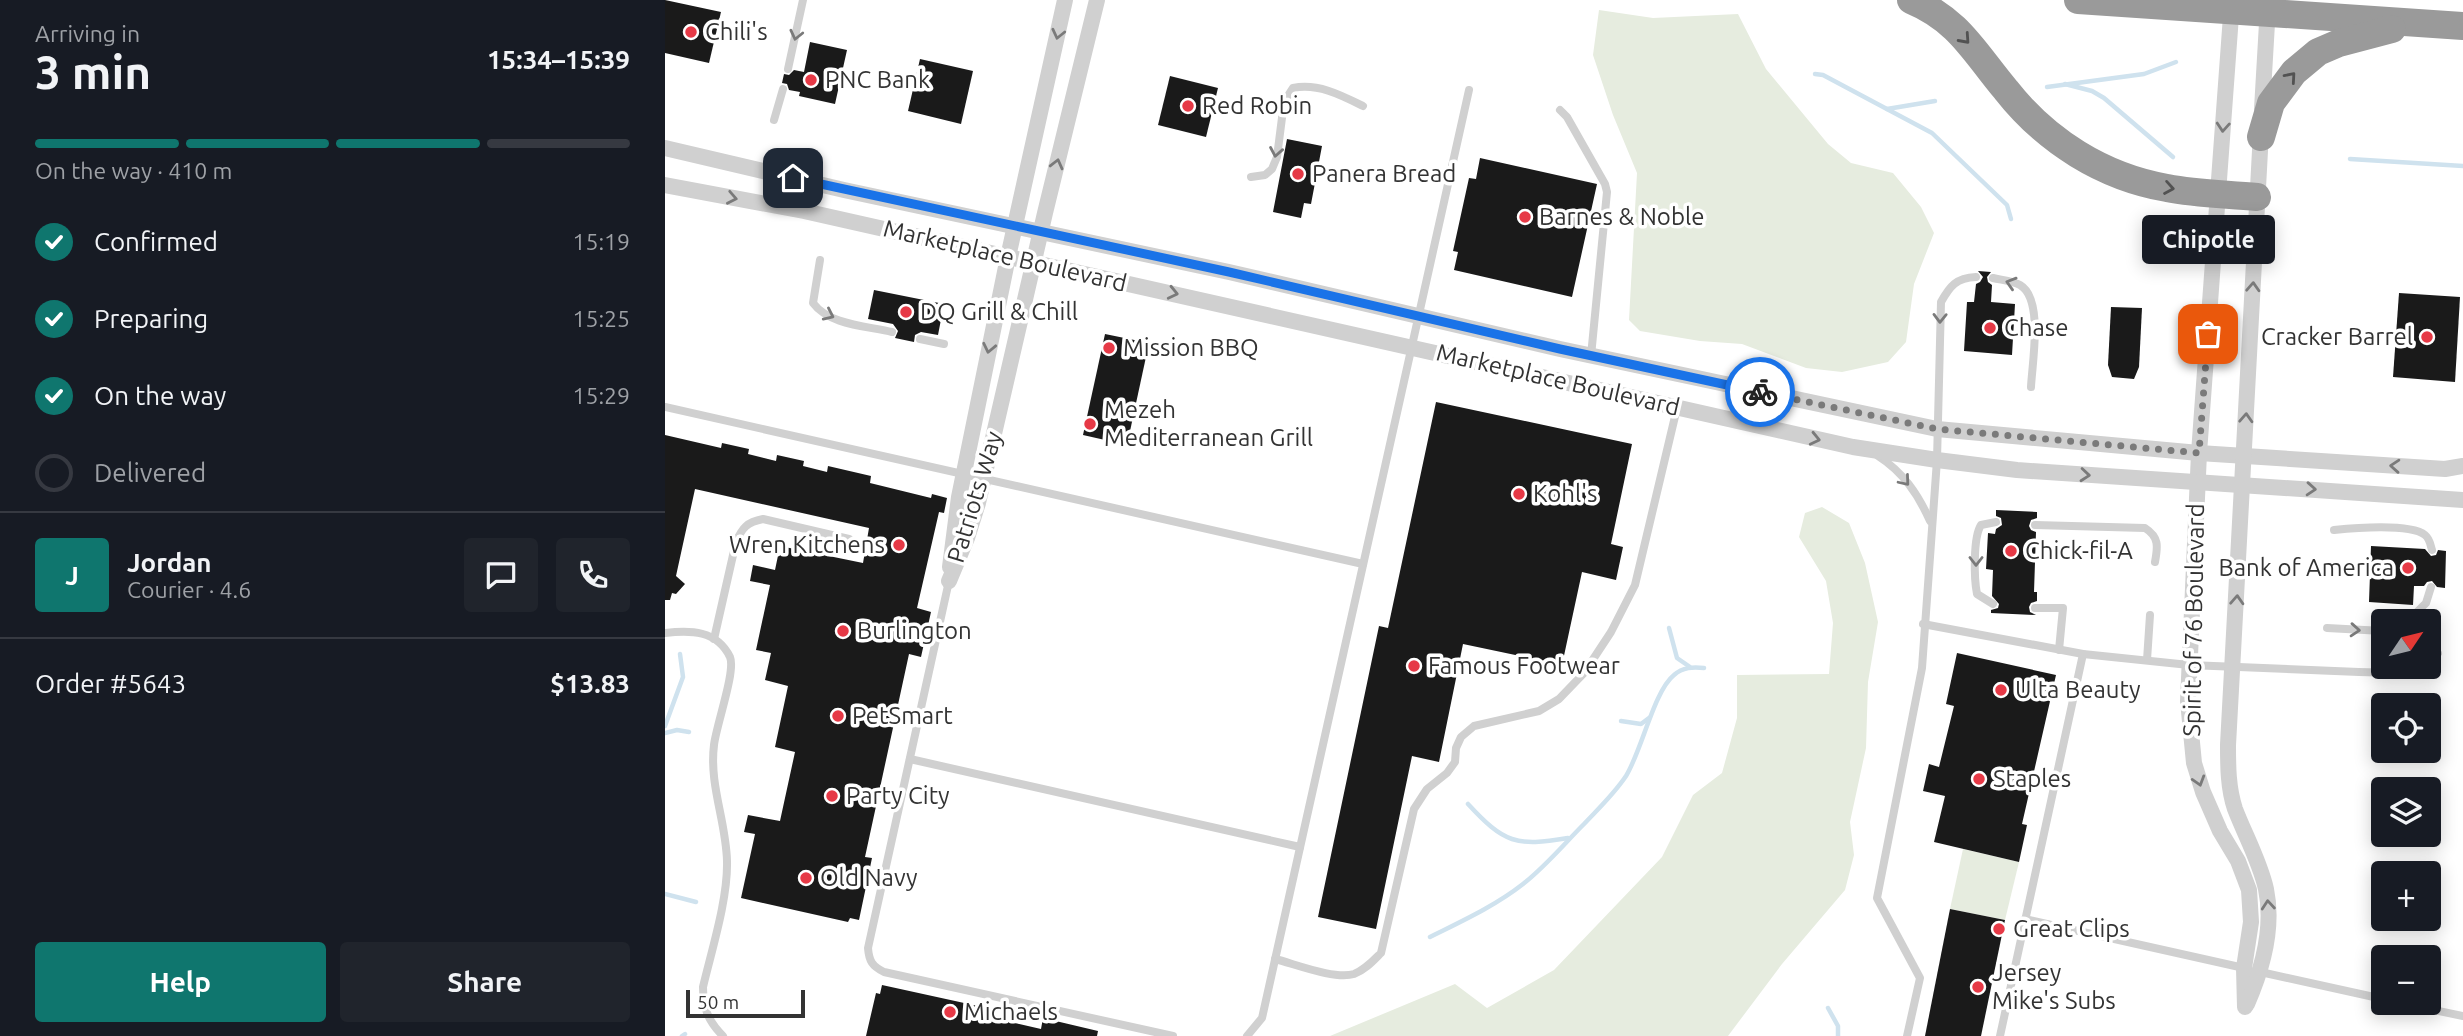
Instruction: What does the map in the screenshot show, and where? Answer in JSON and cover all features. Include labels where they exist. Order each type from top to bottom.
[{"type":"highway","points":[[1910,0],[1946,18],[1977,52],[2018,105],[2083,159],[2143,183],[2176,190],[2257,197]]},
{"type":"highway","points":[[2078,0],[2268,6],[2463,26]]},
{"type":"highway","points":[[2261,137],[2271,103],[2294,72],[2318,52],[2339,43],[2420,23]]},
{"type":"street","name":"Patriots Way","points":[[949,581],[952,537],[964,475],[1014,225],[1065,0]]},
{"type":"street","name":"Patriots Way","points":[[949,581],[967,538],[983,480],[1097,0]]},
{"type":"street","name":"Spirit of 76 Boulevard","points":[[2232,5],[2197,482],[2189,665],[2189,732],[2194,763],[2203,792],[2249,890],[2251,922],[2244,968],[2245,1007],[2261,972],[2269,918],[2266,889],[2235,806],[2228,776],[2268,6]]},
{"type":"street","name":"Marketplace Boulevard","points":[[665,148],[1591,356],[1937,429],[2199,453],[2445,469],[2463,466]]},
{"type":"street","name":"Marketplace Boulevard","points":[[665,185],[804,211],[1867,449],[1937,460],[2099,477],[2463,500]]},
{"type":"lane","points":[[788,69],[803,0]]},
{"type":"lane","points":[[1251,177],[1265,175],[1272,169],[1277,157],[1284,103],[1293,88],[1307,85],[1340,95],[1363,106]]},
{"type":"lane","points":[[774,120],[783,89]]},
{"type":"lane","points":[[1247,1036],[1262,1018],[1421,316],[1437,229],[1469,90]]},
{"type":"lane","points":[[1560,110],[1567,117],[1607,192],[1591,356]]},
{"type":"lane","points":[[820,260],[813,303],[818,310],[831,318],[892,332]]},
{"type":"lane","points":[[1907,1036],[1920,978],[1877,898],[1921,668],[1937,460],[1941,302],[1950,286],[1958,280],[1976,277]]},
{"type":"lane","points":[[1993,278],[2020,284],[2031,295],[2035,312],[2031,387]]},
{"type":"lane","points":[[920,339],[944,344]]},
{"type":"lane","points":[[665,407],[1363,564]]},
{"type":"lane","points":[[1275,959],[1341,975],[1355,973],[1368,966],[1381,953],[1414,809],[1427,789],[1447,773],[1454,762],[1461,737],[1474,726],[1539,711],[1559,699],[1584,673],[1611,632],[1635,585],[1677,408]]},
{"type":"lane","points":[[1867,449],[1889,463],[1907,481],[1921,500],[1931,523]]},
{"type":"lane","points":[[714,639],[736,542],[742,528],[753,521],[763,519],[849,539]]},
{"type":"lane","points":[[1993,604],[1977,594],[1976,548],[1981,525],[1996,522]]},
{"type":"lane","points":[[2035,525],[2145,528],[2157,539],[2155,562]]},
{"type":"lane","points":[[2335,530],[2362,527],[2416,530],[2429,539],[2432,550]]},
{"type":"lane","points":[[949,581],[868,948],[869,959],[875,968],[905,976],[1173,1036]]},
{"type":"lane","points":[[2420,609],[2426,603],[2431,587]]},
{"type":"lane","points":[[2035,608],[2063,608],[2059,650]]},
{"type":"lane","points":[[2147,660],[2150,615]]},
{"type":"lane","points":[[1923,624],[2083,654],[2232,668],[2371,672]]},
{"type":"lane","points":[[2327,628],[2371,630]]},
{"type":"lane","points":[[665,634],[688,630],[714,639],[724,648],[732,666],[714,742],[712,767],[727,862],[726,885],[703,987],[703,1002],[708,1019],[723,1036]]},
{"type":"lane","points":[[2000,1036],[2083,654]]},
{"type":"lane","points":[[910,759],[1300,846]]},
{"type":"lane","points":[[2025,919],[2371,996]]},
{"type":"lane","points":[[2441,1011],[2463,1016]]},
{"type":"shaded area","points":[[1599,10],[1653,18],[1738,14],[1766,69],[1828,144],[1851,163],[1893,173],[1921,207],[1934,233],[1914,284],[1906,342],[1888,362],[1842,372],[1806,368],[1742,344],[1700,341],[1640,331],[1629,320],[1637,173],[1613,115],[1593,55]]},
{"type":"shaded area","points":[[1822,507],[1849,523],[1865,563],[1878,622],[1868,682],[1866,748],[1850,822],[1854,855],[1845,890],[1782,964],[1728,1036],[1330,1036],[1455,984],[1487,1008],[1554,970],[1662,857],[1693,795],[1722,773],[1737,718],[1737,675],[1829,674],[1833,623],[1826,581],[1799,537],[1805,513]]},
{"type":"shaded area","points":[[1963,849],[2019,862],[2005,920],[1950,909]]},
{"type":"building","name":"Chili's","points":[[665,0],[721,12],[709,63],[665,53]]},
{"type":"building","name":"PNC Bank","points":[[810,42],[847,50],[835,104],[799,96],[800,92],[789,90],[787,84],[782,83],[784,74],[789,75],[794,70],[804,72]]},
{"type":"building","points":[[920,59],[973,71],[961,124],[908,111]]},
{"type":"building","name":"Red Robin","points":[[1170,76],[1218,88],[1206,137],[1158,125]]},
{"type":"building","name":"Panera Bread","points":[[1287,139],[1322,146],[1311,204],[1304,203],[1301,218],[1273,212]]},
{"type":"building","name":"Barnes & Noble","points":[[1480,158],[1597,184],[1572,297],[1454,270],[1458,252],[1453,251],[1469,178],[1476,179]]},
{"type":"building","name":"Chase","points":[[1978,271],[1991,272],[1987,277],[1992,285],[1991,302],[2015,304],[2012,355],[1964,351],[1967,302],[1974,302],[1976,284],[1983,277]]},
{"type":"building","name":"DQ Grill & Chill","points":[[874,290],[944,304],[938,335],[921,332],[915,335],[914,342],[895,338],[898,331],[893,324],[868,319]]},
{"type":"building","name":"Cracker Barrel","points":[[2399,293],[2460,297],[2455,382],[2393,377]]},
{"type":"building","points":[[2111,307],[2142,308],[2139,367],[2134,379],[2112,377],[2108,365]]},
{"type":"building","points":[[1105,334],[1149,343],[1127,445],[1083,435]]},
{"type":"building","name":"Kohl's","points":[[1436,402],[1632,444],[1611,544],[1623,547],[1616,580],[1582,572],[1562,665],[1463,644],[1439,762],[1412,756],[1376,929],[1318,917],[1379,626],[1388,628]]},
{"type":"building","points":[[665,435],[721,448],[722,443],[749,449],[748,454],[776,461],[777,455],[804,461],[803,466],[827,472],[828,466],[871,476],[870,483],[931,498],[932,494],[947,498],[944,513],[939,512],[917,608],[931,612],[921,657],[909,654],[865,857],[872,858],[859,920],[850,918],[848,922],[741,898],[755,834],[744,832],[748,815],[780,821],[795,752],[775,747],[788,686],[765,680],[771,653],[756,650],[770,585],[750,581],[753,565],[775,570],[780,546],[863,563],[869,528],[695,489],[676,576],[685,584],[676,594],[672,593],[670,600],[665,600]]},
{"type":"building","name":"Chick-fil-A","points":[[1996,510],[2037,512],[2037,518],[2031,520],[2029,526],[2036,532],[2034,592],[2037,592],[2037,601],[2029,607],[2030,612],[2036,615],[1991,613],[1999,604],[1992,596],[1993,570],[1986,569],[1988,533],[1995,534],[1996,529],[2002,525],[2001,518],[1996,516]]},
{"type":"building","name":"Bank of America","points":[[2371,546],[2425,549],[2431,556],[2436,555],[2438,550],[2446,551],[2445,588],[2437,587],[2432,581],[2424,586],[2414,586],[2413,605],[2369,602]]},
{"type":"building","name":"Staples","points":[[1957,653],[2056,675],[2022,824],[2027,825],[2019,862],[1934,842],[1945,796],[1923,791],[1929,764],[1939,767],[1954,706],[1946,704]]},
{"type":"building","points":[[1950,909],[2005,920],[1981,1036],[1925,1036]]},
{"type":"building","points":[[882,985],[987,1008],[985,1016],[1041,1029],[1043,1018],[1098,1031],[1097,1036],[866,1036],[876,993],[880,994]]},
{"type":"waterway","points":[[2047,87],[2144,74],[2176,62]]},
{"type":"waterway","points":[[1815,74],[1823,75],[1932,133],[2007,205],[2011,219]]},
{"type":"waterway","points":[[2065,84],[2092,91],[2104,98],[2173,157]]},
{"type":"waterway","points":[[1887,109],[1935,101]]},
{"type":"waterway","points":[[2350,159],[2463,166]]},
{"type":"waterway","points":[[1669,628],[1677,658],[1690,667]]},
{"type":"waterway","points":[[665,726],[683,677],[680,654]]},
{"type":"waterway","points":[[1430,937],[1501,899],[1547,863],[1626,776],[1654,707],[1667,683],[1681,670],[1704,668]]},
{"type":"waterway","points":[[1621,721],[1641,724],[1649,718]]},
{"type":"waterway","points":[[665,733],[677,730],[689,732]]},
{"type":"waterway","points":[[1468,804],[1491,827],[1512,839],[1535,842],[1568,838]]},
{"type":"waterway","points":[[665,894],[696,902]]},
{"type":"waterway","points":[[1828,1008],[1838,1026],[1838,1036]]},
{"type":"way so far","points":[[1760,392],[1937,429],[2199,453],[2208,334]]},
{"type":"place","name":"Chili's","points":[[691,32]]},
{"type":"place","name":"PNC Bank","points":[[811,80]]},
{"type":"place","name":"Red Robin","points":[[1188,106]]},
{"type":"place","name":"Panera Bread","points":[[1298,174]]},
{"type":"place","name":"Barnes & Noble","points":[[1525,217]]},
{"type":"place","name":"DQ Grill & Chill","points":[[906,312]]},
{"type":"place","name":"Chase","points":[[1990,328]]},
{"type":"place","name":"Chipotle","points":[[2208,334]]},
{"type":"place","name":"Cracker Barrel","points":[[2427,337]]},
{"type":"place","name":"Mission BBQ","points":[[1109,348]]},
{"type":"place","name":"Mezeh Mediterranean Grill","points":[[1090,424]]},
{"type":"place","name":"Kohl's","points":[[1519,494]]},
{"type":"place","name":"Wren Kitchens","points":[[899,545]]},
{"type":"place","name":"Chick-fil-A","points":[[2011,551]]},
{"type":"place","name":"Bank of America","points":[[2408,568]]},
{"type":"place","name":"Burlington","points":[[843,631]]},
{"type":"place","name":"Famous Footwear","points":[[1414,666]]},
{"type":"place","name":"Ulta Beauty","points":[[2001,690]]},
{"type":"place","name":"PetSmart","points":[[838,716]]},
{"type":"place","name":"Staples","points":[[1979,779]]},
{"type":"place","name":"Party City","points":[[832,796]]},
{"type":"place","name":"Old Navy","points":[[806,878]]},
{"type":"place","name":"Great Clips","points":[[1999,929]]},
{"type":"place","name":"Jersey Mike's Subs","points":[[1978,987]]},
{"type":"place","name":"Michaels","points":[[950,1012]]},
{"type":"route","points":[[793,178],[1229,272],[1560,349],[1760,392]]}]
